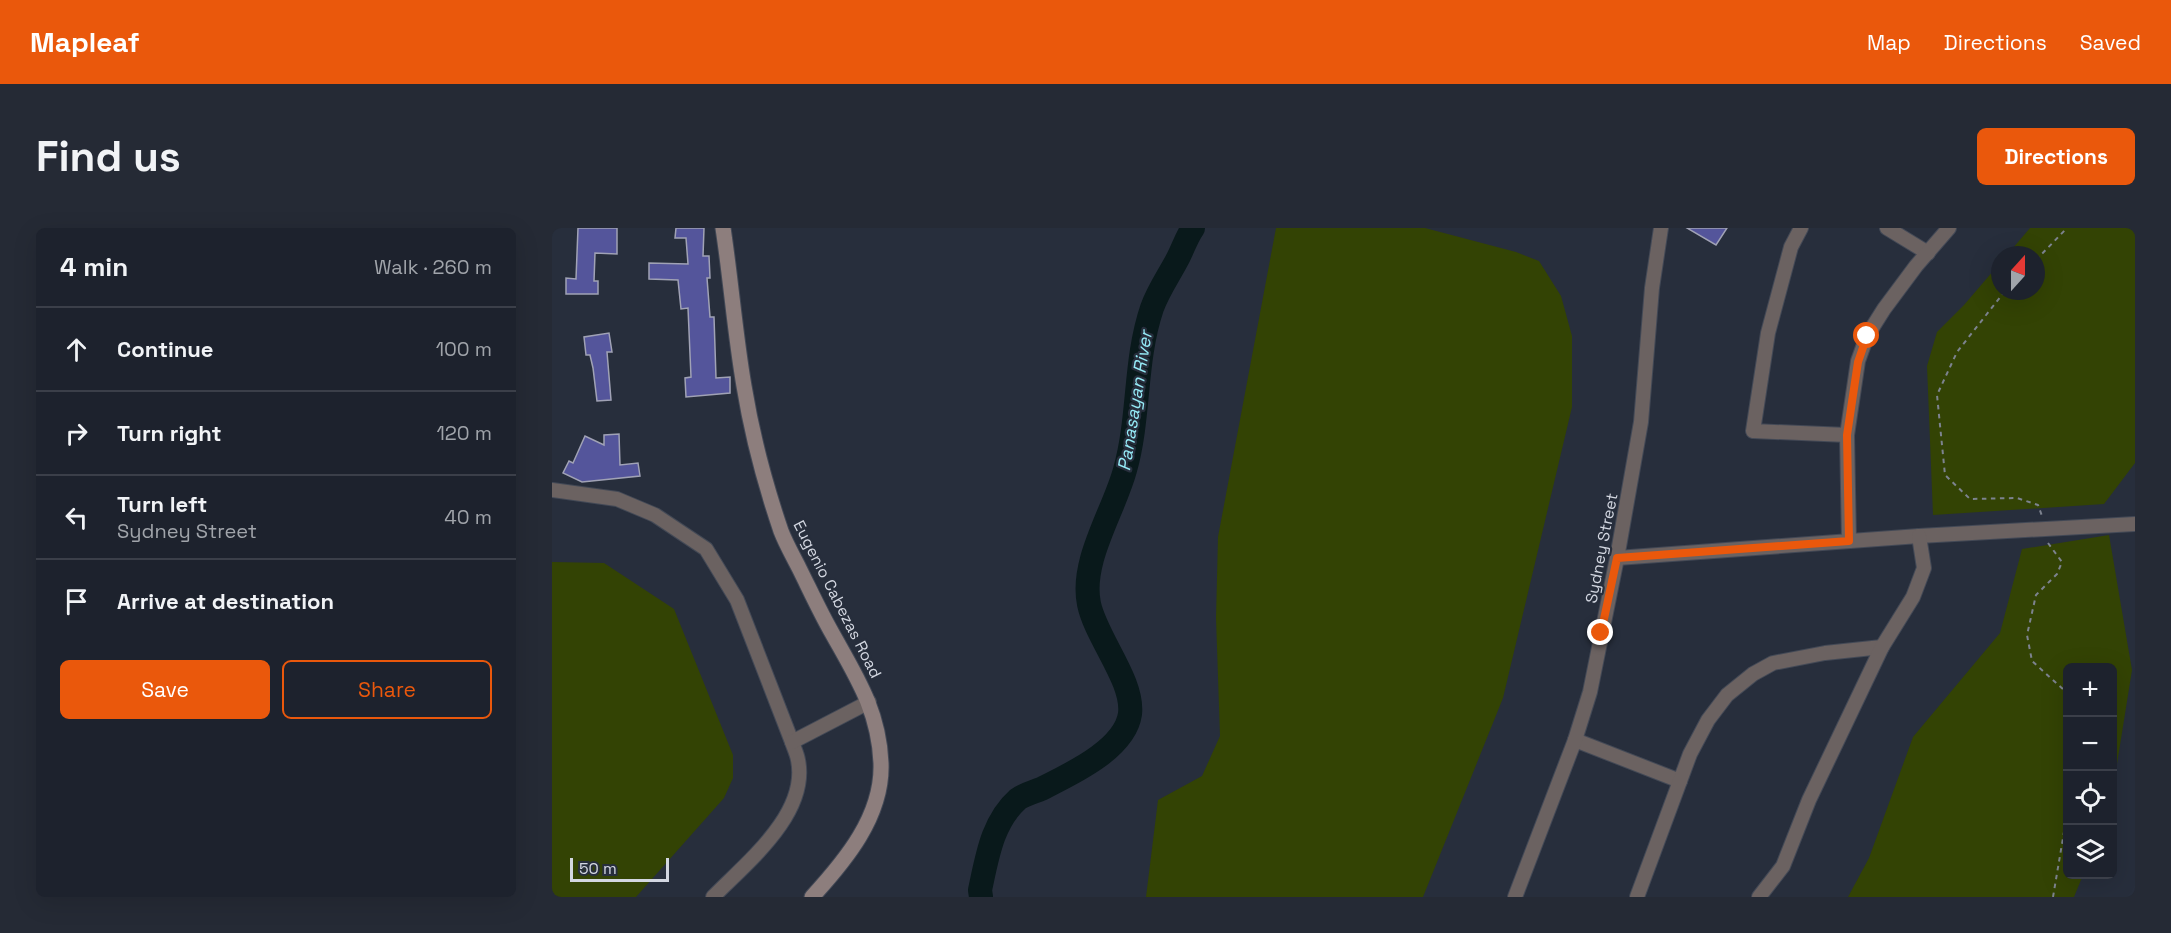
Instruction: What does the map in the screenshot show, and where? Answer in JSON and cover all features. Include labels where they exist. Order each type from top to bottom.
[{"type":"street","name":"Eugenio Cabezas Road","points":[[723,228],[744,386],[760,462],[782,533],[830,631],[861,683],[869,702],[881,762],[878,792],[871,814],[848,855],[812,897]]},
{"type":"street","points":[[1801,228],[1791,247],[1768,333],[1753,430],[1847,435]]},
{"type":"street","points":[[1887,228],[1928,253]]},
{"type":"street","points":[[1849,541],[1847,435],[1858,362],[1867,336],[1884,309],[1916,266],[1949,228]]},
{"type":"street","name":"Sydney Street","points":[[1515,897],[1575,740],[1590,692],[1641,422],[1658,229]]},
{"type":"street","points":[[552,490],[617,499],[655,515],[706,549],[737,600],[792,742],[798,760],[799,777],[796,794],[779,827],[713,897]]},
{"type":"street","points":[[1617,558],[1919,536],[2135,524]]},
{"type":"street","points":[[1759,897],[1783,866],[1809,800],[1882,647],[1913,597],[1924,568],[1919,536]]},
{"type":"street","points":[[1636,897],[1690,754],[1708,720],[1727,695],[1753,674],[1773,663],[1825,653],[1882,647]]},
{"type":"street","points":[[792,742],[869,702]]},
{"type":"street","points":[[1575,740],[1680,781]]},
{"type":"path","points":[[2045,251],[2067,228]]},
{"type":"path","points":[[1999,300],[1957,352],[1937,395],[1945,475],[1970,499],[2017,498],[2038,505],[2047,529],[2044,539],[2062,562],[2057,574],[2036,595],[2027,635],[2032,662],[2063,689]]},
{"type":"path","points":[[2053,897],[2063,838]]},
{"type":"green space","points":[[1276,228],[1425,228],[1516,252],[1539,261],[1561,296],[1572,336],[1572,407],[1503,698],[1423,897],[1146,897],[1158,800],[1202,776],[1220,736],[1216,618],[1218,537]]},
{"type":"green space","points":[[2030,228],[2135,228],[2135,463],[2104,504],[1933,515],[1927,366],[1937,332],[1991,274],[1991,300],[2045,300],[2045,246],[2015,246]]},
{"type":"green space","points":[[2109,535],[2132,670],[2117,764],[2117,663],[2063,663],[2063,879],[2081,879],[2074,897],[1848,897],[1869,858],[1913,737],[2000,633],[2022,549]]},
{"type":"green space","points":[[552,562],[604,563],[674,609],[733,755],[733,778],[724,798],[636,897],[552,897]]},
{"type":"building","points":[[578,228],[617,228],[617,254],[595,253],[594,281],[598,281],[598,294],[566,294],[566,278],[576,279]]},
{"type":"building","points":[[676,228],[704,228],[703,256],[709,256],[710,278],[707,278],[710,317],[714,317],[716,378],[730,377],[730,393],[686,397],[685,378],[691,377],[688,308],[681,309],[678,280],[649,279],[649,263],[688,264],[686,238],[675,238]]},
{"type":"building","points":[[1687,228],[1727,228],[1716,245]]},
{"type":"building","points":[[609,333],[612,352],[607,352],[611,400],[597,401],[593,368],[590,355],[586,355],[584,337]]},
{"type":"building","points":[[619,434],[620,465],[638,463],[640,476],[582,482],[563,473],[569,461],[573,463],[585,436],[604,445],[604,435]]},
{"type":"waterway","name":"Panasayan River","points":[[981,897],[980,890],[992,841],[996,829],[1009,808],[1021,797],[1044,788],[1097,758],[1119,738],[1130,714],[1130,701],[1121,674],[1099,631],[1089,604],[1089,571],[1120,486],[1130,450],[1142,348],[1152,308],[1193,228]]},
{"type":"route","points":[[1601,633],[1617,558],[1849,541],[1847,435],[1858,362],[1867,336]]}]
